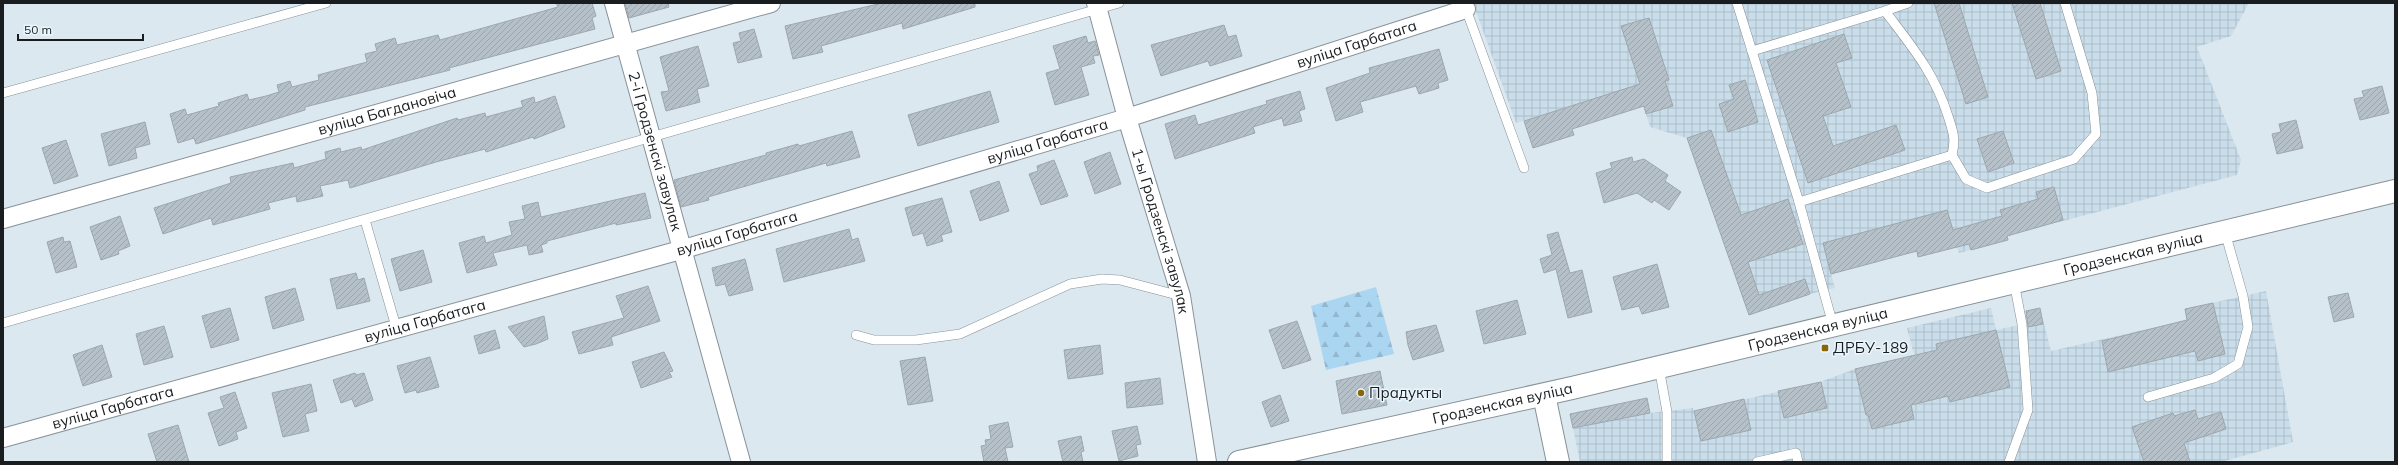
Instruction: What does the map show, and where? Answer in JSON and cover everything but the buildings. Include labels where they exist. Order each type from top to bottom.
[{"type":"street","name":"2-і Гродзенскі завулак","points":[[614,3],[684,249],[741,462]]},
{"type":"street","name":"вуліца Багдановіча","points":[[3,219],[626,42],[771,3]]},
{"type":"street","name":"1-ы Гродзенскі завулак","points":[[1097,6],[1127,118],[1181,296],[1207,462]]},
{"type":"street","name":"вуліца Гарбатага","points":[[3,438],[684,249],[1127,118],[1466,9]]},
{"type":"street","name":"Гродзенская вуліца","points":[[1239,462],[1544,395],[2395,191]]},
{"type":"street","points":[[1544,395],[1558,462]]},
{"type":"lane","points":[[3,93],[326,3]]},
{"type":"lane","points":[[3,323],[365,220],[1097,6],[1119,3]]},
{"type":"lane","points":[[1737,3],[1799,202],[1833,325]]},
{"type":"lane","points":[[1752,51],[1908,3]]},
{"type":"lane","points":[[1885,11],[1922,60],[1939,90],[1956,141],[1952,155],[1966,179],[1987,188],[2074,159],[2096,134],[2092,93],[2064,3]]},
{"type":"lane","points":[[1466,9],[1524,168]]},
{"type":"lane","points":[[1799,202],[1952,155]]},
{"type":"lane","points":[[365,220],[396,330]]},
{"type":"lane","points":[[2148,397],[2214,378],[2238,364],[2248,327],[2243,296],[2225,232]]},
{"type":"lane","points":[[856,336],[874,340],[916,340],[960,334],[1070,284],[1102,279],[1120,280],[1181,296]]},
{"type":"lane","points":[[2009,462],[2028,410],[2022,324],[2014,282]]},
{"type":"lane","points":[[1659,367],[1666,412],[1668,451],[1666,462]]},
{"type":"lane","points":[[1757,462],[1796,453],[1798,462]]},
{"type":"shaded area","points":[[1473,3],[2249,3],[2231,36],[2197,47],[2241,160],[2237,175],[2007,236],[2008,240],[1959,253],[1957,247],[1918,257],[1916,251],[1831,274],[1835,288],[1810,294],[1749,315],[1687,138],[1650,127],[1638,89],[1629,88],[1516,123]]},
{"type":"shaded area","points":[[2266,291],[2293,442],[2221,462],[1580,462],[1570,414],[1647,398],[1650,413],[1693,408],[1694,411],[1820,382],[1855,369],[1914,355],[1907,328],[1991,308],[1996,330],[2027,323],[2025,311],[2040,308],[2051,351],[2187,320],[2185,309]]},
{"type":"green space","points":[[1376,287],[1394,354],[1326,370],[1311,306]]},
{"type":"place","name":"ДРБУ-189","points":[[1825,348]]},
{"type":"place","name":"Прадукты","points":[[1361,393]]}]
